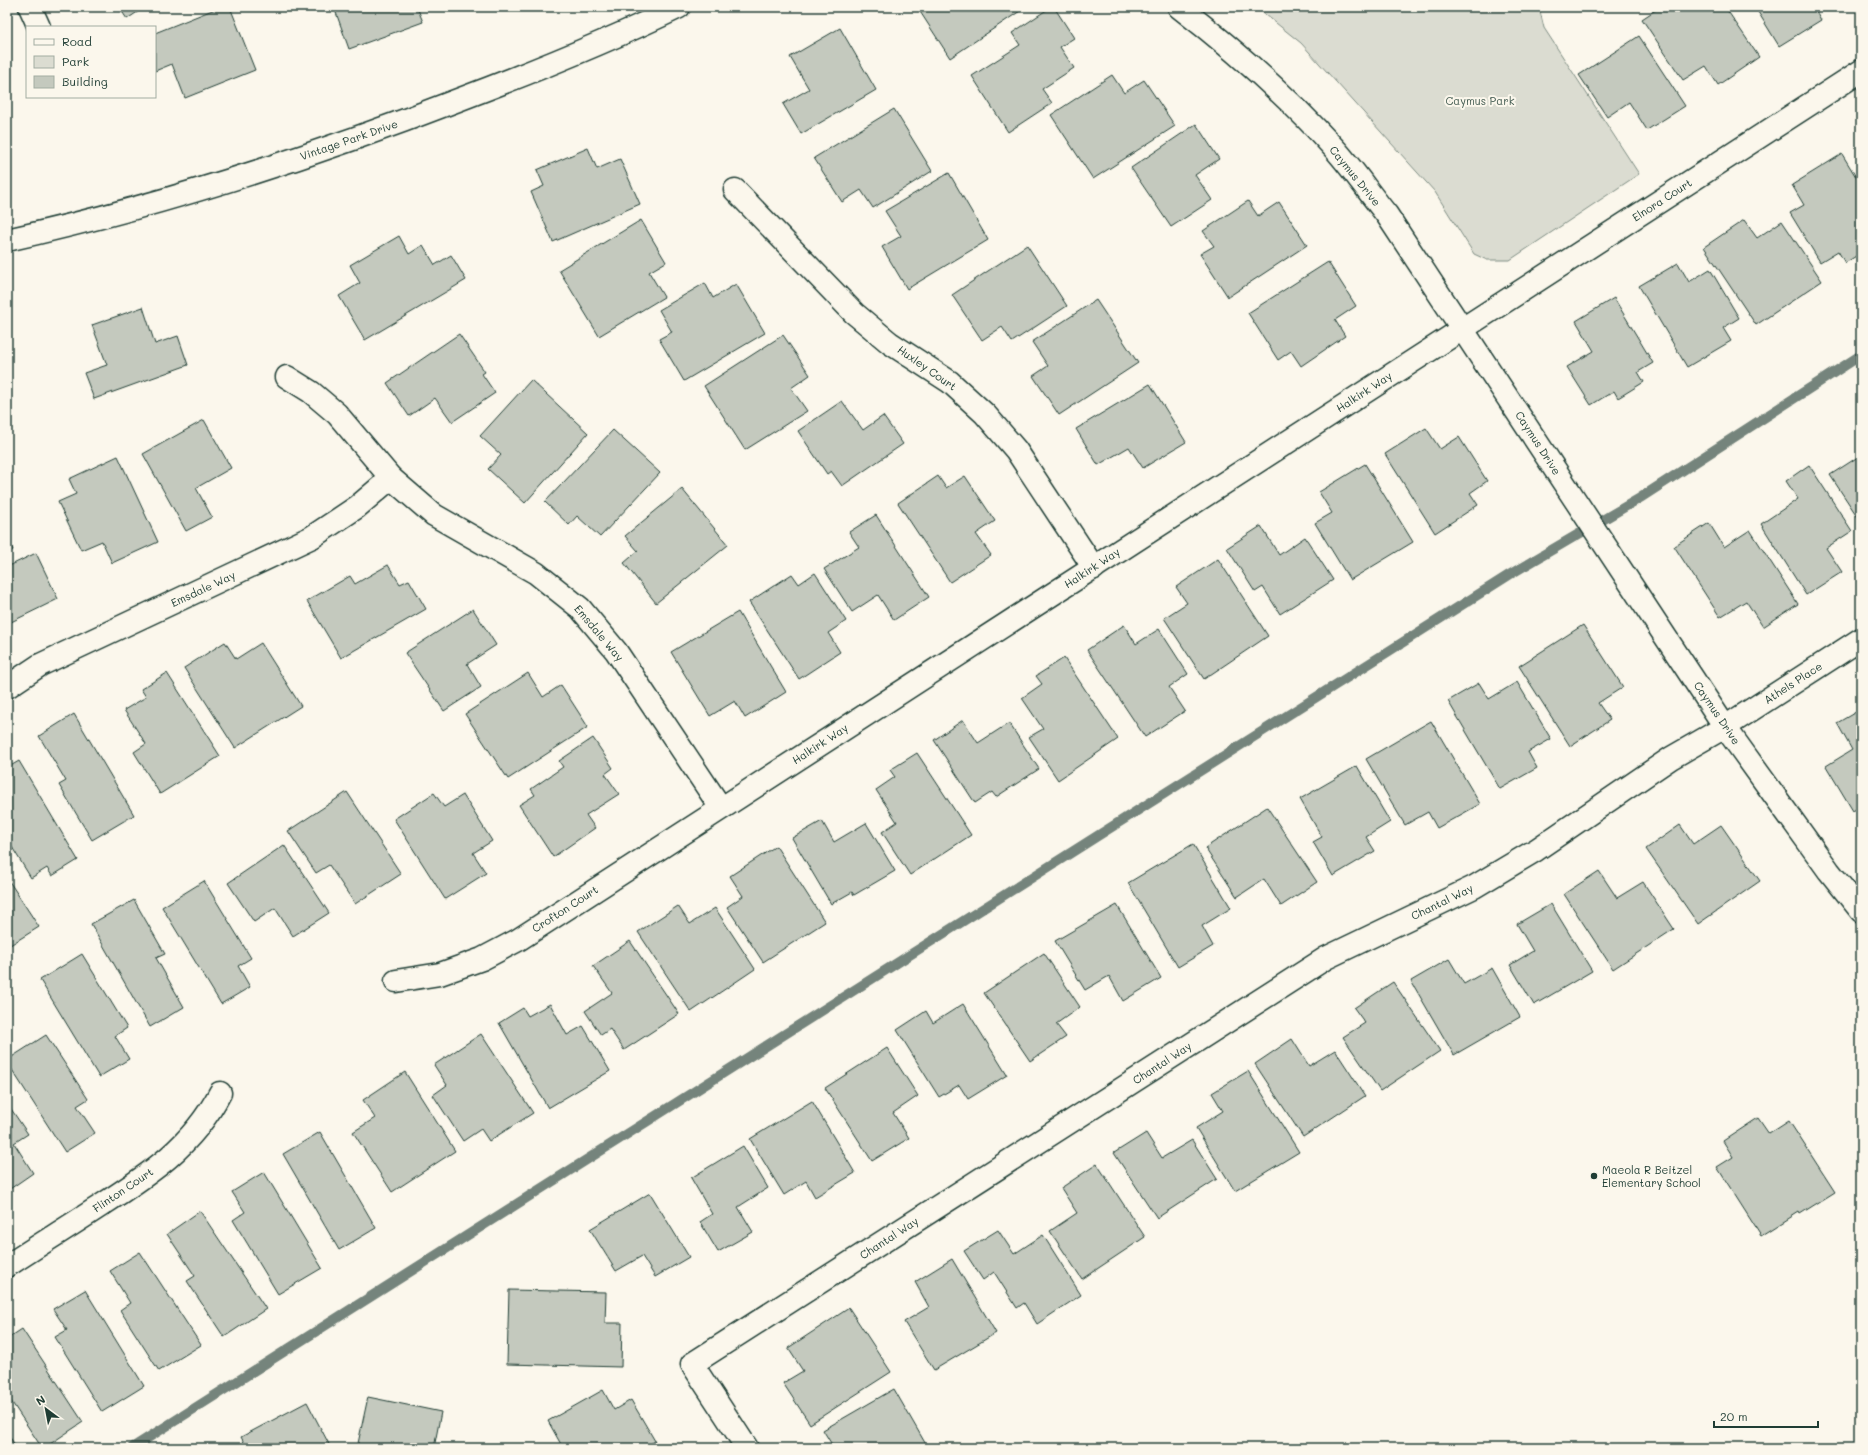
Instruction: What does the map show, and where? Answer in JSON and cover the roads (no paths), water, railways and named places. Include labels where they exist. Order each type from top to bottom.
[{"type":"street","points":[[30,7],[39,26]]},
{"type":"street","name":"Vintage Park Drive","points":[[7,240],[203,188],[373,133],[540,68],[679,7]]},
{"type":"street","name":"Caymus Drive","points":[[1179,7],[1226,43],[1276,88],[1334,149],[1387,215],[1463,328],[1604,546],[1725,727],[1829,871],[1861,911]]},
{"type":"street","name":"Elnora Court","points":[[1463,328],[1861,71]]},
{"type":"street","name":"Huxley Court","points":[[735,190],[854,313],[890,343],[950,382],[985,414],[1016,450],[1094,568]]},
{"type":"street","name":"Halkirk Way","points":[[721,808],[1463,328]]},
{"type":"street","name":"Emsdale Way","points":[[287,377],[311,392],[337,414],[391,478],[434,515],[536,573],[580,608],[616,651],[721,808]]},
{"type":"street","name":"Emsdale Way","points":[[7,687],[40,665],[312,537],[357,507],[391,478]]},
{"type":"street","name":"Athels Place","points":[[1725,727],[1861,639]]},
{"type":"street","name":"Chantal Way","points":[[747,1448],[692,1364],[1326,958],[1474,887],[1536,850],[1671,758],[1725,727]]},
{"type":"street","name":"Crofton Court","points":[[396,981],[440,974],[482,959],[518,940],[721,808]]},
{"type":"street","name":"Flinton Court","points":[[7,1266],[148,1176],[182,1146],[214,1104],[220,1093]]},
{"type":"waterway","points":[[132,1448],[1509,575],[1640,498],[1861,355]]},
{"type":"place","name":"Maeola R Beitzel Elementary School","points":[[1594,1176]]},
{"type":"park label","name":"Caymus Park","points":[[1480,101]]}]
